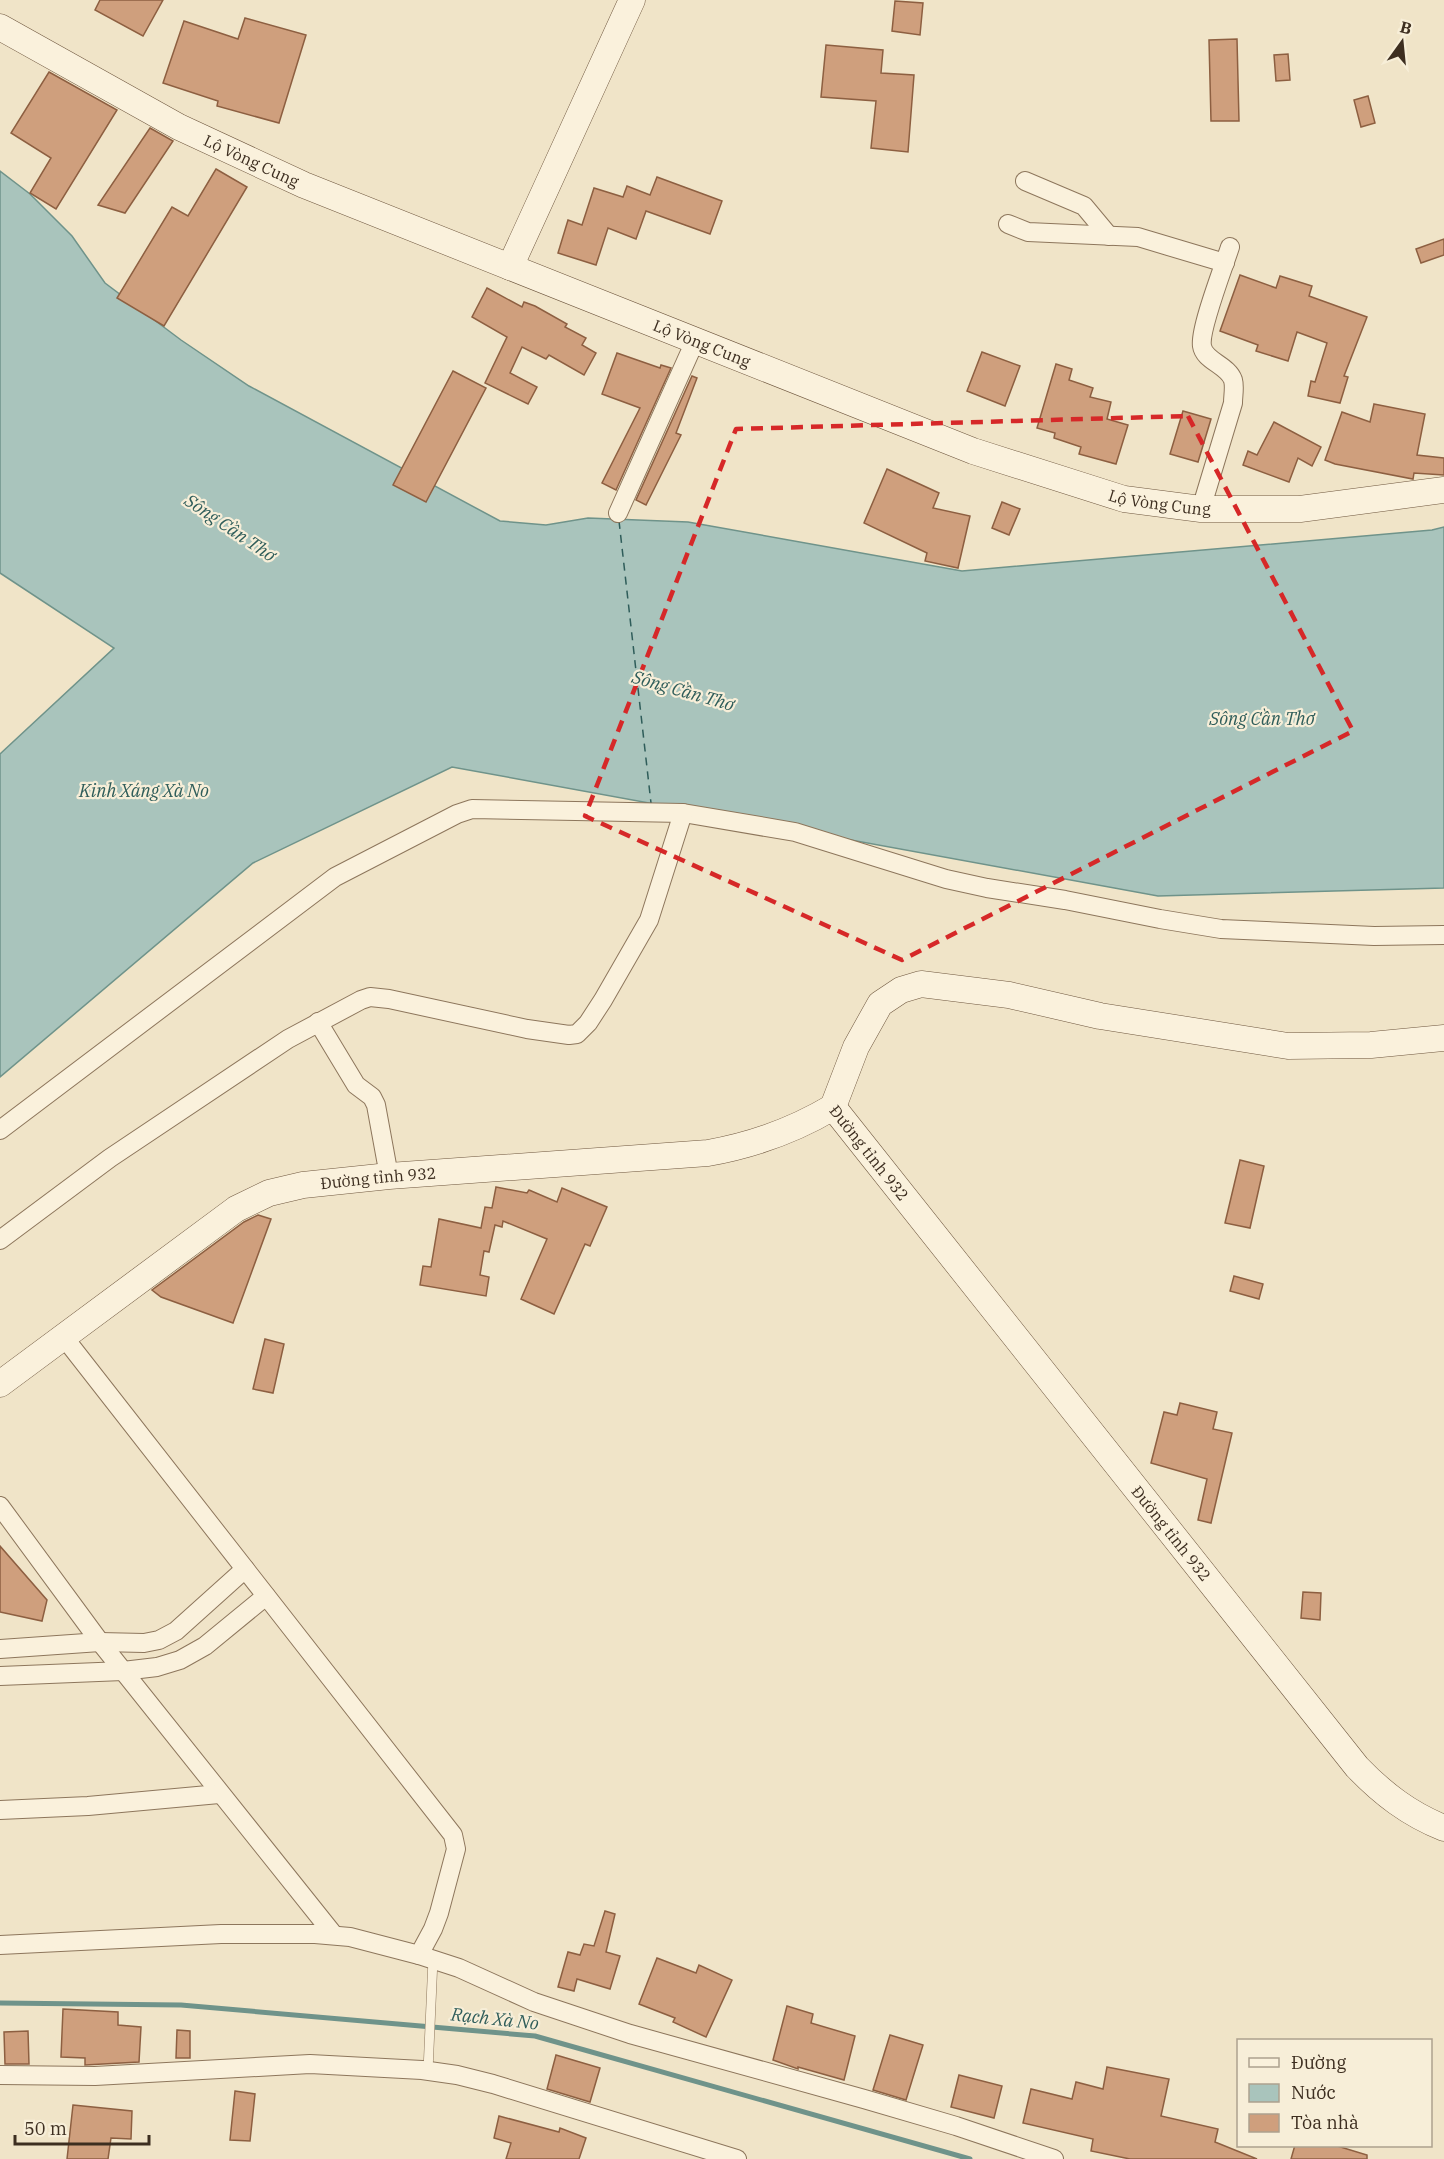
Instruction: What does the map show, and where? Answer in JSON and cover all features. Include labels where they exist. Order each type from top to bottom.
[{"type":"main road","points":[[510,267],[632,0]]},
{"type":"main road","name":"Lộ Vòng Cung","points":[[0,27],[179,127],[304,185],[973,451],[1124,499],[1201,509],[1300,509],[1444,490]]},
{"type":"main road","points":[[832,1107],[856,1047],[880,1004],[901,990],[921,984],[1009,995],[1100,1016],[1288,1046],[1371,1045],[1444,1038]]},
{"type":"main road","name":"Đường tỉnh 932","points":[[0,1384],[236,1209],[252,1200],[286,1188],[389,1176],[708,1153],[775,1136],[809,1121],[832,1107],[1357,1767],[1389,1798],[1417,1816],[1444,1828]]},
{"type":"street","points":[[1025,181],[1084,206],[1109,236]]},
{"type":"street","points":[[1008,224],[1028,232],[1138,237],[1228,255],[1203,330],[1202,346],[1205,354],[1232,377],[1233,396],[1201,509]]},
{"type":"street","points":[[618,513],[695,340]]},
{"type":"street","points":[[0,1130],[335,877],[457,814],[472,809],[651,808],[795,832],[946,879],[987,888],[1221,929],[1374,936],[1444,935]]},
{"type":"street","points":[[0,1240],[110,1158],[288,1039],[350,1005],[370,997],[438,1009],[527,1029],[577,1034],[588,1023],[642,936],[683,813]]},
{"type":"street","points":[[318,1022],[356,1085],[372,1097],[376,1105],[389,1176]]},
{"type":"street","points":[[63,1336],[453,1835],[456,1849],[426,1957]]},
{"type":"street","points":[[0,1506],[100,1642],[219,1794],[334,1935]]},
{"type":"street","points":[[0,1649],[100,1642],[144,1643],[168,1636],[245,1569]]},
{"type":"street","points":[[0,1676],[123,1671],[157,1667],[196,1652],[266,1596]]},
{"type":"street","points":[[0,1810],[88,1806],[219,1794]]},
{"type":"street","points":[[0,1945],[221,1934],[350,1937],[459,1968],[534,2002],[630,2034],[956,2126],[1054,2159]]},
{"type":"street","points":[[0,2074],[95,2076],[310,2064],[429,2064],[737,2159]]},
{"type":"lane","points":[[426,1957],[432,1978],[429,2064]]},
{"type":"highlighted area","points":[[1188,416],[1353,731],[902,960],[585,816],[736,429]]},
{"type":"water","name":"Sông Cần Thơ","points":[[0,171],[30,194],[72,236],[105,283],[181,340],[249,386],[500,521],[546,525],[588,518],[688,522],[962,571],[1432,530],[1444,527],[1444,888],[1158,896],[452,767],[253,863],[0,1077],[0,754],[114,648],[0,573]]},
{"type":"building","points":[[100,0],[163,0],[143,36],[95,10]]},
{"type":"building","points":[[895,1],[923,3],[920,35],[892,31]]},
{"type":"building","points":[[245,18],[306,35],[279,123],[217,106],[218,101],[163,83],[184,21],[238,39]]},
{"type":"building","points":[[1237,39],[1239,121],[1211,121],[1209,40]]},
{"type":"building","points":[[826,45],[883,50],[881,73],[914,75],[908,152],[871,148],[876,101],[821,97]]},
{"type":"building","points":[[1288,54],[1290,80],[1276,81],[1274,55]]},
{"type":"building","points":[[49,72],[117,110],[56,209],[30,193],[51,158],[11,133]]},
{"type":"building","points":[[1368,96],[1375,123],[1361,127],[1354,100]]},
{"type":"building","points":[[150,128],[173,141],[125,213],[98,205]]},
{"type":"building","points":[[216,169],[247,187],[164,326],[117,298],[172,207],[188,216]]},
{"type":"building","points":[[657,177],[722,201],[710,234],[646,211],[636,239],[608,228],[596,265],[558,253],[568,220],[582,225],[594,188],[623,197],[627,186],[650,195]]},
{"type":"building","points":[[1444,239],[1444,255],[1421,263],[1416,249]]},
{"type":"building","points":[[1240,275],[1276,288],[1280,276],[1312,286],[1309,296],[1367,317],[1344,376],[1348,377],[1340,403],[1308,396],[1311,381],[1315,382],[1327,343],[1297,332],[1288,361],[1256,351],[1258,345],[1220,331]]},
{"type":"building","points":[[487,288],[522,307],[524,302],[535,306],[567,324],[565,327],[586,338],[582,345],[596,353],[584,375],[549,355],[546,359],[522,347],[510,373],[537,387],[528,404],[485,383],[507,337],[472,317]]},
{"type":"building","points":[[982,352],[1020,366],[1005,406],[967,391]]},
{"type":"building","points":[[617,353],[660,368],[661,365],[671,368],[616,490],[602,483],[640,408],[602,394]]},
{"type":"building","points":[[1056,364],[1072,369],[1069,380],[1093,388],[1090,397],[1111,402],[1107,419],[1128,425],[1116,464],[1079,454],[1081,447],[1054,438],[1055,433],[1037,428]]},
{"type":"building","points":[[453,371],[486,388],[426,502],[393,485]]},
{"type":"building","points":[[692,376],[697,378],[676,433],[681,435],[646,505],[636,500]]},
{"type":"building","points":[[1374,404],[1425,414],[1417,455],[1444,458],[1444,475],[1414,473],[1413,479],[1325,460],[1342,412],[1370,422]]},
{"type":"building","points":[[1183,411],[1211,419],[1198,462],[1170,454]]},
{"type":"building","points":[[1274,422],[1321,447],[1312,466],[1298,458],[1289,482],[1243,465],[1248,451],[1257,455]]},
{"type":"building","points":[[887,469],[939,493],[933,508],[970,516],[958,568],[925,561],[927,553],[864,523]]},
{"type":"building","points":[[1002,502],[1020,509],[1009,535],[992,528]]},
{"type":"building","points":[[1240,1160],[1264,1166],[1250,1228],[1225,1223]]},
{"type":"building","points":[[496,1187],[527,1193],[529,1190],[557,1202],[562,1188],[607,1207],[590,1246],[585,1244],[554,1314],[521,1299],[547,1239],[503,1221],[502,1227],[495,1225],[489,1252],[484,1251],[480,1275],[489,1277],[486,1296],[420,1285],[423,1266],[431,1267],[439,1219],[481,1228],[485,1207],[492,1208]]},
{"type":"building","points":[[258,1215],[271,1219],[233,1323],[161,1297],[152,1290],[244,1222]]},
{"type":"building","points":[[1234,1276],[1263,1284],[1259,1299],[1230,1291]]},
{"type":"building","points":[[265,1339],[284,1344],[273,1393],[253,1389]]},
{"type":"building","points":[[1180,1403],[1217,1412],[1213,1429],[1232,1433],[1211,1523],[1198,1520],[1207,1479],[1151,1463],[1164,1412],[1177,1415]]},
{"type":"building","points":[[0,1546],[47,1600],[42,1621],[0,1612]]},
{"type":"building","points":[[1303,1592],[1321,1593],[1320,1620],[1301,1618]]},
{"type":"building","points":[[605,1911],[615,1914],[606,1952],[620,1956],[610,1989],[577,1979],[574,1991],[558,1987],[568,1952],[580,1955],[584,1944],[594,1946]]},
{"type":"building","points":[[657,1958],[696,1973],[699,1965],[732,1980],[706,2037],[673,2022],[675,2018],[639,2004]]},
{"type":"building","points":[[787,2006],[813,2014],[811,2023],[855,2036],[844,2080],[798,2067],[798,2069],[773,2060]]},
{"type":"building","points":[[63,2009],[118,2012],[118,2025],[141,2027],[139,2062],[85,2065],[85,2058],[61,2057]]},
{"type":"building","points":[[177,2030],[190,2031],[190,2058],[176,2058]]},
{"type":"building","points":[[28,2031],[29,2064],[5,2064],[4,2032]]},
{"type":"building","points":[[890,2035],[923,2045],[906,2100],[873,2090]]},
{"type":"building","points":[[556,2055],[600,2068],[590,2102],[547,2089]]},
{"type":"building","points":[[1107,2067],[1169,2079],[1161,2116],[1218,2129],[1215,2142],[1257,2159],[1130,2159],[1091,2151],[1093,2139],[1023,2123],[1031,2089],[1072,2099],[1076,2082],[1103,2089]]},
{"type":"building","points":[[959,2075],[1002,2086],[994,2118],[951,2107]]},
{"type":"building","points":[[235,2091],[255,2094],[250,2141],[230,2140]]},
{"type":"building","points":[[73,2105],[132,2111],[131,2139],[111,2138],[108,2159],[67,2159]]},
{"type":"building","points":[[499,2116],[559,2132],[560,2128],[586,2138],[579,2159],[506,2159],[511,2143],[494,2138]]},
{"type":"building","points":[[1294,2147],[1341,2147],[1367,2155],[1367,2159],[1291,2159]]},
{"type":"waterway","name":"Rạch Xà No","points":[[0,2003],[181,2005],[535,2036],[970,2159]]},
{"type":"ferry route","points":[[619,521],[651,803]]},
{"type":"water label","name":"Kinh Xáng Xà No","points":[[144,791]]}]
